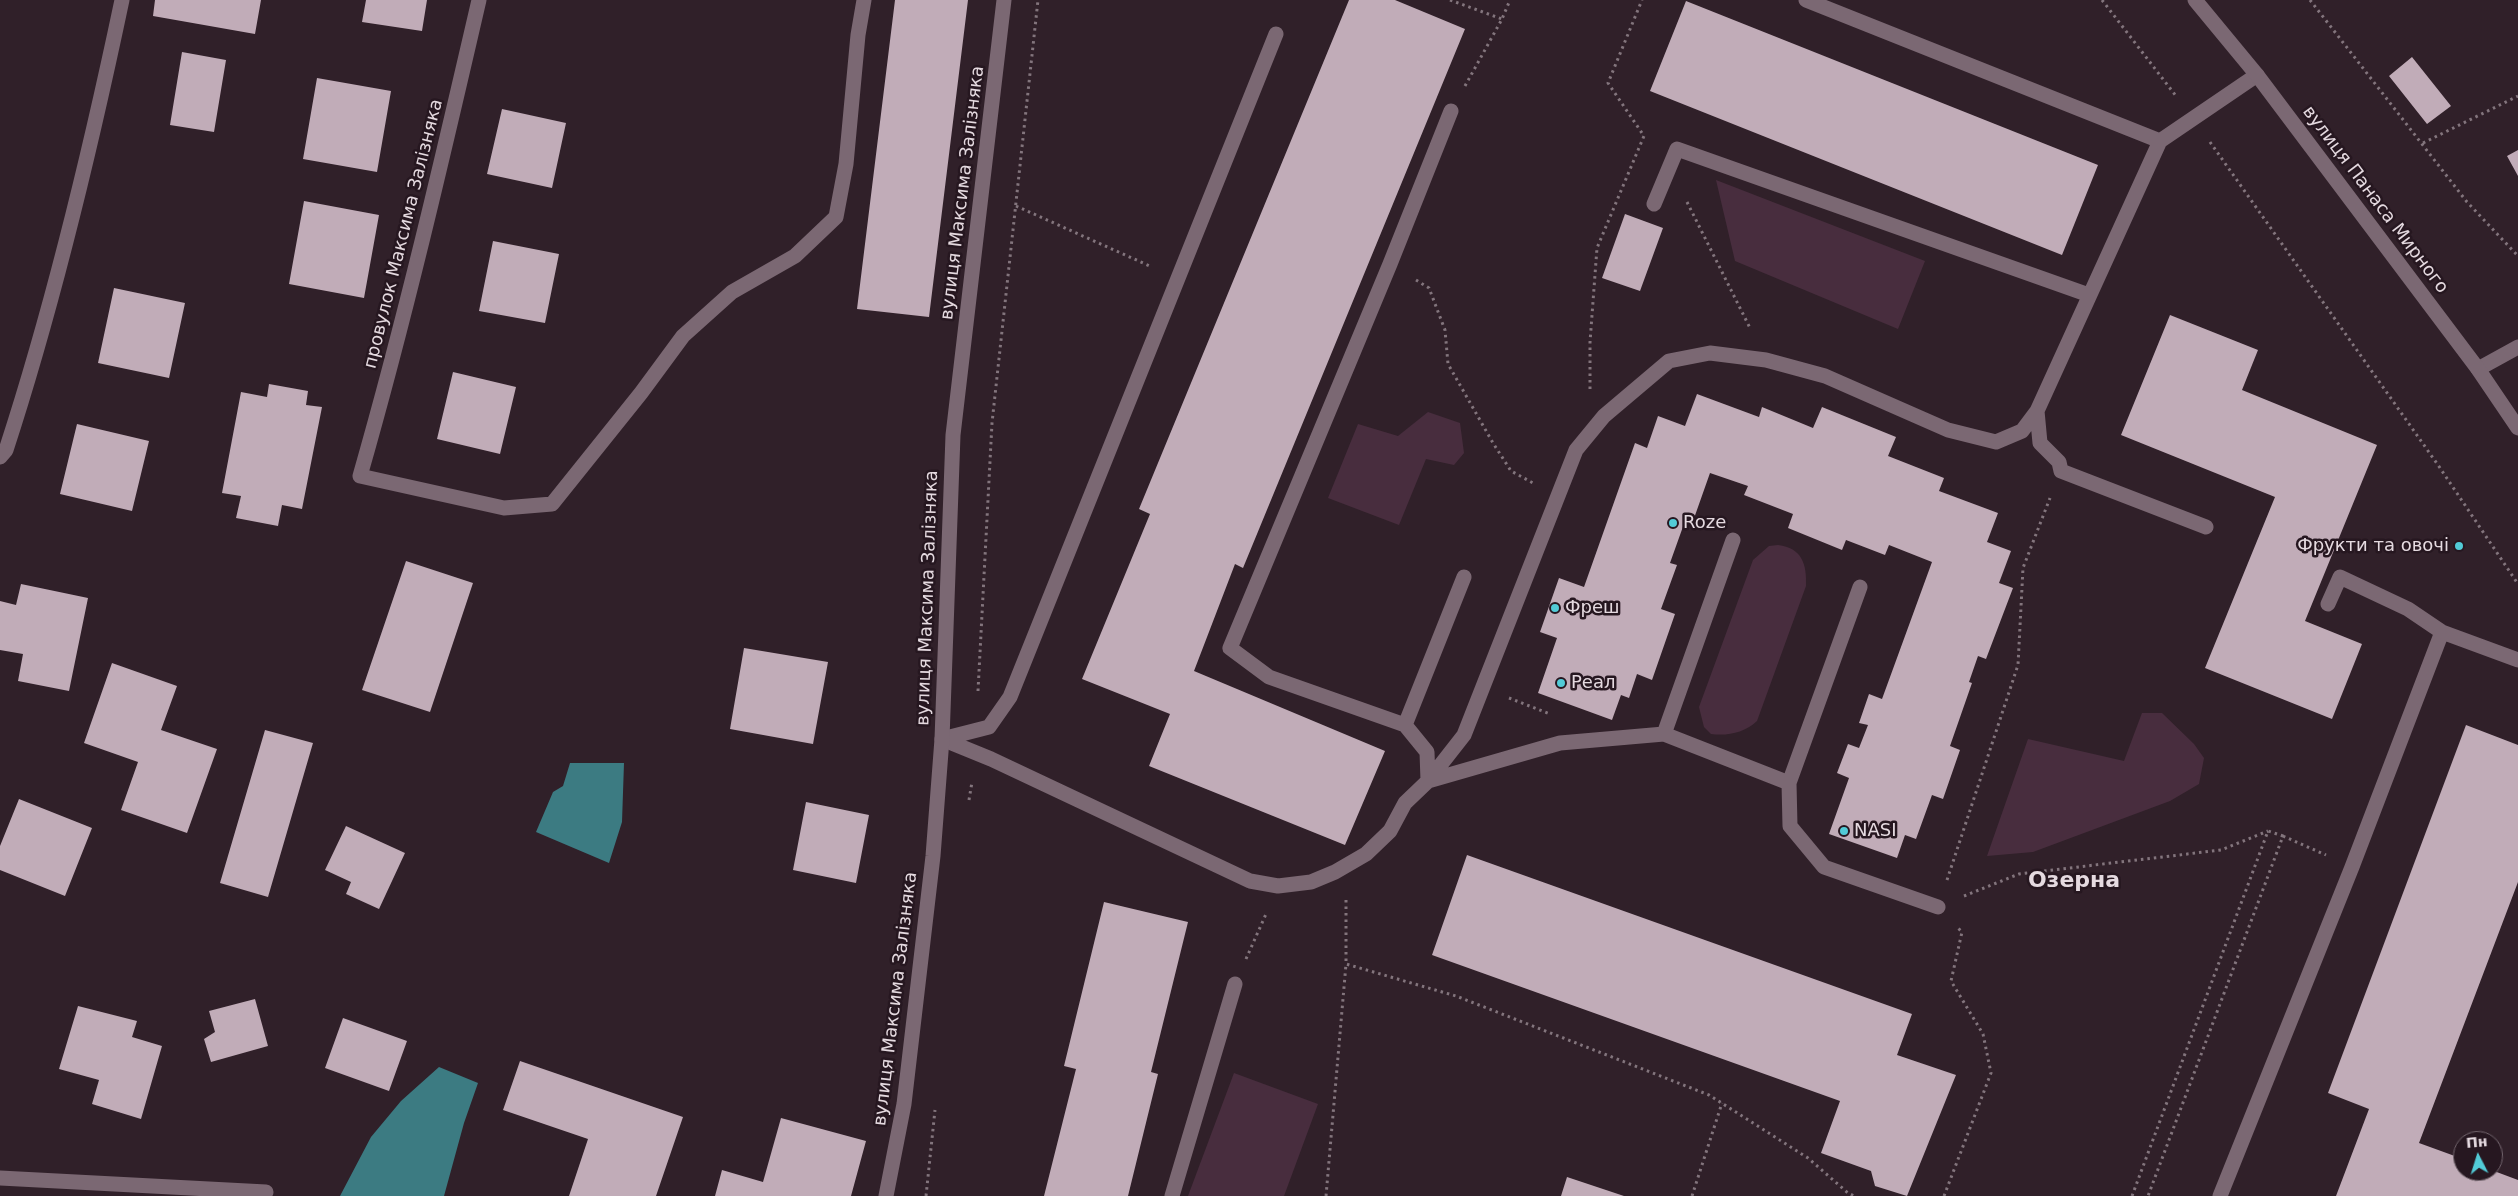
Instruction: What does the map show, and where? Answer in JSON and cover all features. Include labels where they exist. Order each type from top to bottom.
[{"type":"street","points":[[0,457],[6,450],[43,329],[95,130],[122,0]]},
{"type":"street","name":"провулок Максима Залізняка","points":[[479,0],[397,343],[360,476],[504,508],[552,504],[641,393],[683,336],[732,292],[794,256],[836,217],[846,164],[858,35],[864,0]]},
{"type":"street","name":"вулиця Максима Залізняка","points":[[886,1196],[904,1104],[933,856],[942,739],[953,435],[1004,0]]},
{"type":"street","points":[[1806,0],[2160,141]]},
{"type":"street","name":"вулиця Панаса Мирного","points":[[2195,0],[2257,75],[2478,369],[2518,428]]},
{"type":"street","points":[[942,739],[989,727],[1010,697],[1276,34]]},
{"type":"street","points":[[942,739],[992,759],[1250,881],[1278,886],[1311,882],[1345,866],[1366,854],[1390,831],[1406,803],[1428,781],[1464,735],[1576,450],[1604,416],[1669,361],[1710,353],[1766,360],[1825,376],[1948,430],[1996,442],[2022,431],[2038,411],[2160,141],[2257,75]]},
{"type":"street","points":[[1428,781],[1427,752],[1405,725],[1269,677],[1230,648],[1390,264],[1451,111]]},
{"type":"street","points":[[1654,204],[1677,149],[2089,295]]},
{"type":"street","points":[[2478,369],[2518,347]]},
{"type":"street","points":[[2038,411],[2040,444],[2059,462],[2061,471],[2206,527]]},
{"type":"street","points":[[1664,734],[1733,540]]},
{"type":"street","points":[[1405,725],[1464,577]]},
{"type":"street","points":[[2328,604],[2340,577],[2408,609],[2442,632],[2518,660]]},
{"type":"street","points":[[1860,587],[1789,783],[1790,826],[1824,867],[1938,907]]},
{"type":"street","points":[[2220,1196],[2352,867],[2442,632]]},
{"type":"street","points":[[1428,781],[1560,743],[1664,734],[1789,783]]},
{"type":"street","points":[[1172,1196],[1235,984]]},
{"type":"street","points":[[0,1178],[266,1192]]},
{"type":"path","points":[[976,731],[992,423],[1038,0]]},
{"type":"path","points":[[1450,0],[1502,20]]},
{"type":"path","points":[[1451,111],[1502,20],[1510,0]]},
{"type":"path","points":[[1642,0],[1608,83],[1685,199],[1766,360]]},
{"type":"path","points":[[2102,0],[2193,118],[2438,465],[2518,584]]},
{"type":"path","points":[[2310,0],[2467,202],[2518,256]]},
{"type":"path","points":[[2423,143],[2518,96]]},
{"type":"path","points":[[1590,397],[1590,342],[1597,248],[1644,136]]},
{"type":"path","points":[[1016,206],[1178,278]]},
{"type":"path","points":[[1390,264],[1429,288],[1445,330],[1448,364],[1511,471],[1558,496]]},
{"type":"path","points":[[1938,907],[2018,665],[2023,568],[2061,471]]},
{"type":"path","points":[[1482,688],[1556,716]]},
{"type":"path","points":[[1938,907],[2019,874],[2221,850],[2268,831],[2284,836],[2352,867]]},
{"type":"path","points":[[2132,1196],[2268,831]]},
{"type":"path","points":[[2148,1196],[2284,836]]},
{"type":"path","points":[[1326,1196],[1346,964],[1345,866]]},
{"type":"path","points":[[1235,984],[1278,886]]},
{"type":"path","points":[[1938,907],[1962,932],[1950,981],[1983,1034],[1991,1073],[1944,1196]]},
{"type":"path","points":[[1346,964],[1456,996],[1709,1095],[1808,1158],[1848,1194],[1854,1196]]},
{"type":"path","points":[[1692,1196],[1722,1103]]},
{"type":"shaded area","points":[[1716,180],[1925,261],[1898,329],[1735,261]]},
{"type":"shaded area","points":[[1428,412],[1460,423],[1464,453],[1454,465],[1426,459],[1399,525],[1328,498],[1358,424],[1398,436]]},
{"type":"shaded area","points":[[1778,545],[1798,553],[1804,564],[1806,586],[1757,721],[1736,733],[1711,734],[1704,727],[1699,707],[1753,560],[1769,546]]},
{"type":"shaded area","points":[[2142,713],[2162,713],[2194,744],[2204,758],[2199,784],[2170,801],[2033,852],[1987,856],[2028,739],[2124,761]]},
{"type":"shaded area","points":[[1234,1073],[1318,1104],[1284,1196],[1188,1196]]},
{"type":"water","points":[[570,763],[624,763],[622,822],[609,863],[536,832],[553,792],[563,786]]},
{"type":"water","points":[[439,1067],[478,1083],[464,1123],[444,1196],[340,1196],[371,1137],[401,1101]]},
{"type":"building","points":[[155,0],[261,0],[255,34],[153,16]]},
{"type":"building","points":[[366,0],[427,0],[422,31],[362,22]]},
{"type":"building","points":[[895,0],[968,0],[929,317],[857,309]]},
{"type":"building","points":[[1349,0],[1395,0],[1465,29],[1243,568],[1235,564],[1194,671],[1385,751],[1345,845],[1149,766],[1170,714],[1082,679],[1150,514],[1139,509]]},
{"type":"building","points":[[1686,1],[2098,165],[2062,255],[1650,91]]},
{"type":"building","points":[[182,52],[226,60],[214,132],[170,125]]},
{"type":"building","points":[[2412,57],[2451,106],[2427,124],[2389,76]]},
{"type":"building","points":[[317,78],[391,91],[377,172],[303,159]]},
{"type":"building","points":[[502,109],[566,123],[552,188],[487,174]]},
{"type":"building","points":[[2518,150],[2518,176],[2507,156]]},
{"type":"building","points":[[304,201],[379,215],[364,298],[289,284]]},
{"type":"building","points":[[1625,214],[1663,228],[1640,291],[1602,278]]},
{"type":"building","points":[[493,241],[559,254],[545,323],[479,311]]},
{"type":"building","points":[[114,288],[185,303],[169,378],[98,363]]},
{"type":"building","points":[[2170,315],[2258,350],[2242,390],[2377,445],[2305,621],[2362,644],[2332,719],[2205,668],[2275,497],[2121,435]]},
{"type":"building","points":[[453,372],[516,387],[500,454],[437,439]]},
{"type":"building","points":[[269,384],[308,391],[306,405],[322,407],[302,509],[282,505],[278,526],[236,518],[241,496],[222,493],[241,392],[267,397]]},
{"type":"building","points":[[1697,394],[1759,417],[1762,407],[1813,428],[1822,407],[1896,437],[1888,456],[1944,478],[1939,491],[1998,513],[1987,542],[2011,551],[1999,583],[2013,588],[1986,659],[1978,656],[1969,682],[1972,683],[1950,746],[1960,750],[1943,799],[1932,795],[1916,839],[1905,835],[1897,858],[1829,834],[1849,778],[1837,773],[1848,744],[1859,748],[1868,725],[1859,723],[1869,694],[1882,699],[1932,562],[1889,545],[1885,555],[1846,540],[1842,550],[1788,528],[1793,514],[1744,495],[1748,486],[1710,473],[1692,524],[1685,521],[1670,563],[1677,565],[1661,609],[1675,614],[1652,680],[1637,674],[1629,698],[1621,695],[1612,720],[1538,693],[1557,638],[1540,632],[1559,578],[1584,587],[1635,443],[1647,448],[1658,416],[1685,426]]},
{"type":"building","points":[[77,424],[149,441],[132,511],[60,494]]},
{"type":"building","points":[[406,561],[473,583],[430,712],[362,690]]},
{"type":"building","points":[[21,584],[88,598],[69,691],[18,681],[23,654],[0,650],[0,601],[16,605]]},
{"type":"building","points":[[744,648],[828,662],[813,744],[730,729]]},
{"type":"building","points":[[112,663],[177,686],[161,730],[217,749],[187,833],[121,810],[138,762],[84,743]]},
{"type":"building","points":[[2466,725],[2518,745],[2518,882],[2419,1143],[2453,1155],[2453,1181],[2503,1181],[2503,1174],[2518,1180],[2518,1196],[2336,1196],[2369,1109],[2328,1093]]},
{"type":"building","points":[[265,730],[313,743],[268,897],[220,883]]},
{"type":"building","points":[[19,799],[92,828],[65,896],[0,870],[0,846]]},
{"type":"building","points":[[806,802],[869,815],[856,883],[793,870]]},
{"type":"building","points":[[346,826],[405,853],[379,909],[346,894],[351,882],[325,870]]},
{"type":"building","points":[[1467,855],[1912,1014],[1897,1055],[1956,1075],[1907,1196],[1875,1186],[1871,1171],[1821,1153],[1840,1101],[1432,955]]},
{"type":"building","points":[[1104,902],[1188,922],[1151,1072],[1158,1074],[1128,1196],[1044,1196],[1076,1069],[1064,1066]]},
{"type":"building","points":[[255,999],[268,1046],[211,1062],[204,1039],[215,1032],[209,1011]]},
{"type":"building","points":[[78,1006],[137,1021],[132,1037],[162,1046],[141,1119],[92,1104],[99,1080],[59,1069]]},
{"type":"building","points":[[343,1018],[407,1041],[389,1091],[325,1068]]},
{"type":"building","points":[[520,1061],[683,1117],[656,1196],[569,1196],[588,1139],[503,1110]]},
{"type":"building","points":[[781,1118],[866,1141],[851,1196],[715,1196],[722,1170],[763,1182]]},
{"type":"building","points":[[1567,1177],[1624,1196],[1561,1196]]},
{"type":"place","name":"Roze","points":[[1673,523]]},
{"type":"place","name":"Фрукти та овочі","points":[[2459,546]]},
{"type":"place","name":"Фреш","points":[[1555,608]]},
{"type":"place","name":"Реал","points":[[1561,683]]},
{"type":"place","name":"NASI","points":[[1844,831]]},
{"type":"district","name":"Озерна","points":[[2074,881]]}]
